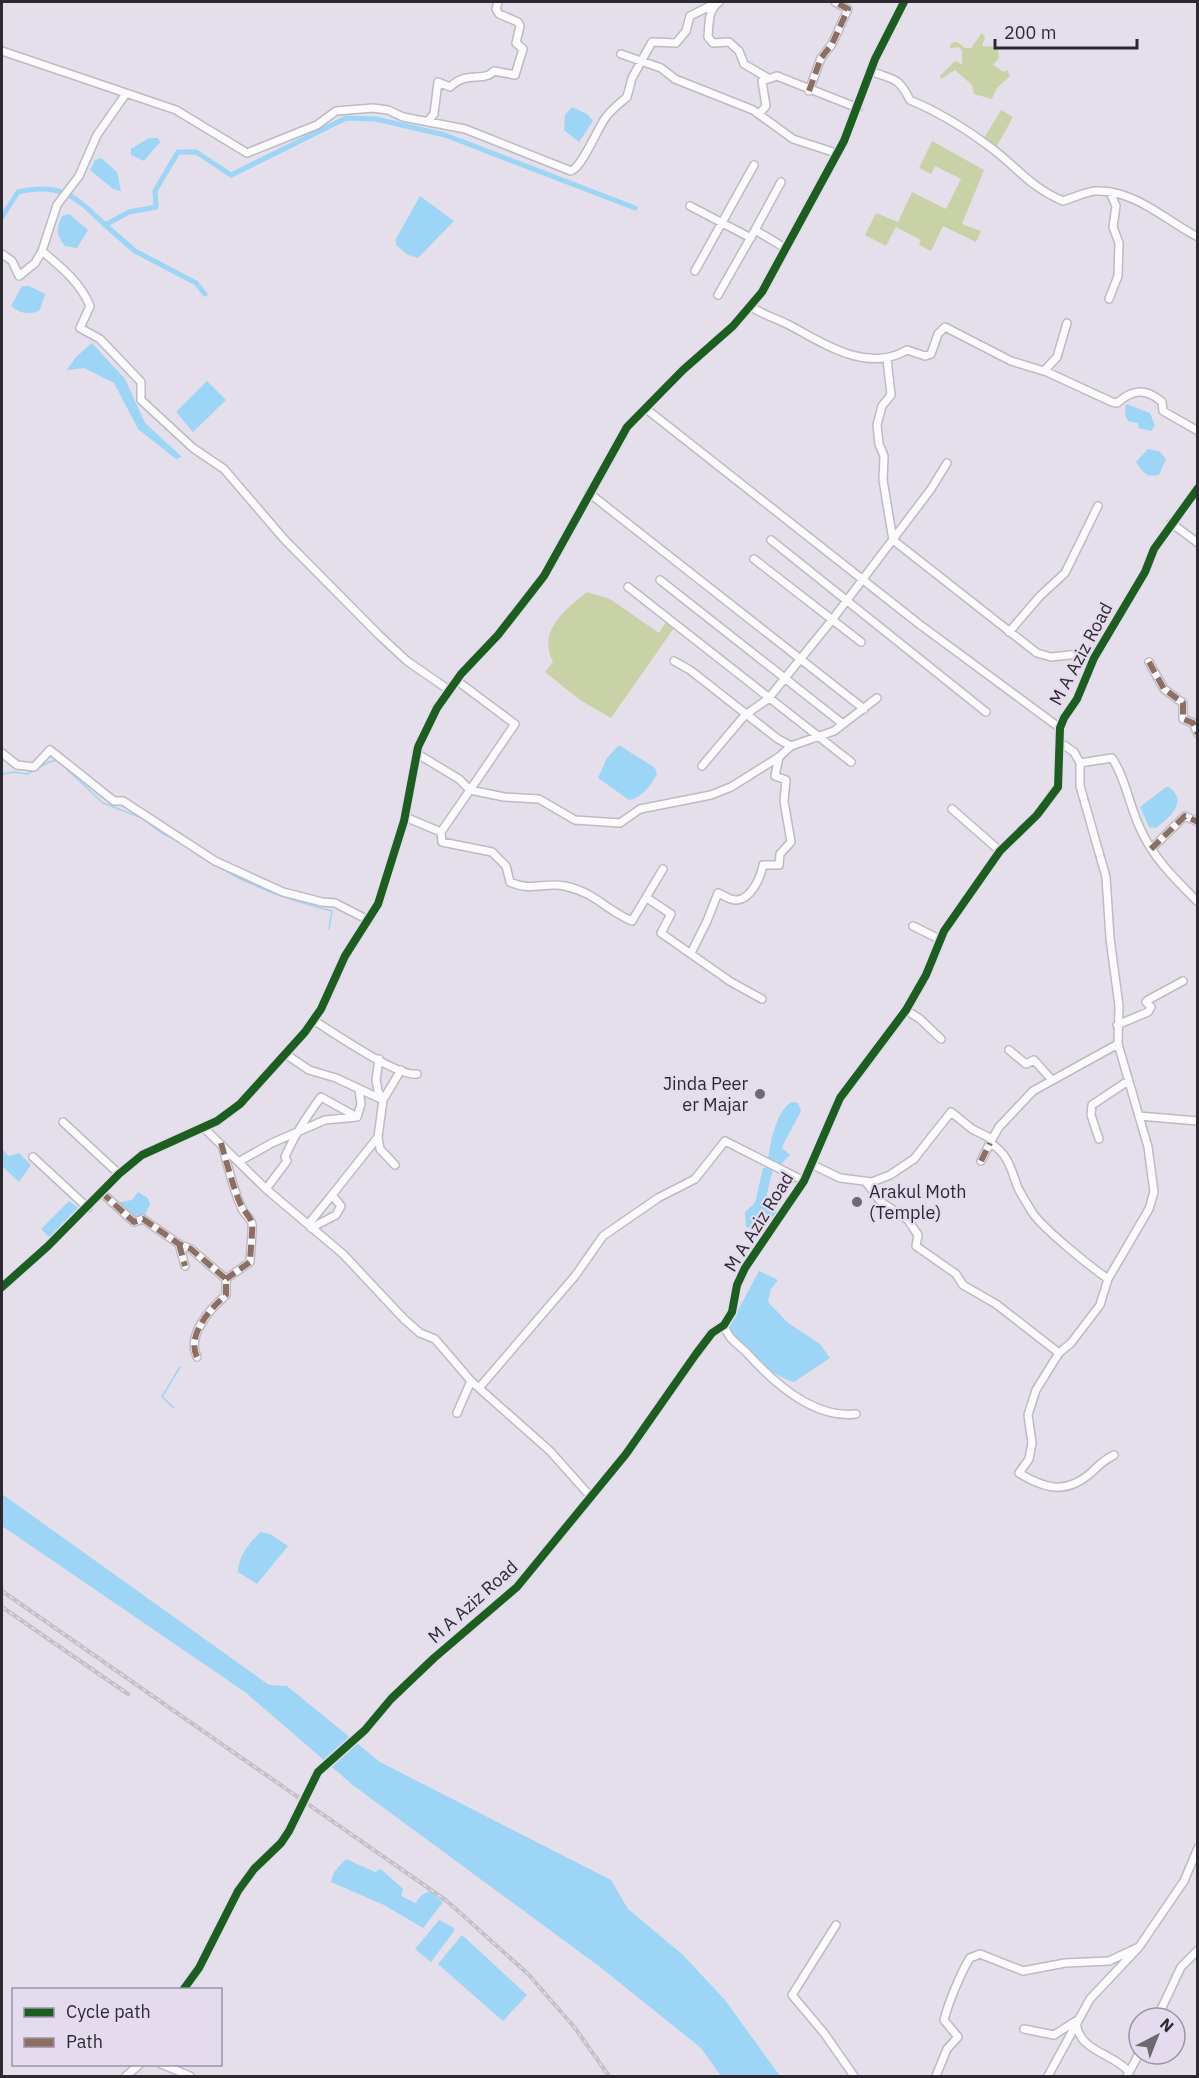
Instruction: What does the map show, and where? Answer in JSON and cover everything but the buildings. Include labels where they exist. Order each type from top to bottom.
[{"type":"street","points":[[428,121],[434,114],[438,82],[450,87],[464,77],[484,77],[494,71],[514,75],[523,48],[516,43],[520,26],[518,22],[498,14],[496,9],[498,2]]},
{"type":"street","points":[[809,91],[821,58],[832,44],[848,9],[835,2]]},
{"type":"street","points":[[2,1287],[142,1155],[204,1128],[240,1104],[287,1056],[313,1020],[345,956],[368,920],[385,884],[405,817],[416,753],[432,717],[456,680],[505,626],[544,576],[627,427],[733,326],[762,292],[836,153],[904,2]]},
{"type":"street","points":[[716,3],[708,37],[713,43],[729,42],[739,51],[744,64],[768,78]]},
{"type":"street","points":[[2,51],[125,95],[176,110],[247,153],[316,125],[345,108],[388,110],[403,117],[465,129],[541,157],[571,171],[580,164],[606,118],[617,104],[627,97],[632,78],[652,42],[676,43],[686,32],[690,15],[716,3]]},
{"type":"street","points":[[621,54],[642,60],[675,79],[759,114],[793,139],[836,153]]},
{"type":"street","points":[[871,71],[888,75],[902,86],[910,100],[938,112],[990,147],[1040,192],[1063,201],[1093,191],[1110,192],[1145,204],[1197,237]]},
{"type":"street","points":[[759,114],[766,106],[762,81],[777,76],[809,91],[858,108]]},
{"type":"street","points":[[2,254],[12,261],[19,276],[35,263],[42,251],[57,206],[80,176],[97,135],[125,95]]},
{"type":"street","points":[[695,271],[754,165]]},
{"type":"street","points":[[718,295],[781,182]]},
{"type":"street","points":[[1109,299],[1118,276],[1119,243],[1113,227],[1116,206],[1110,192]]},
{"type":"street","points":[[690,206],[751,238]]},
{"type":"street","points":[[755,230],[785,248]]},
{"type":"street","points":[[42,251],[69,274],[84,293],[90,306],[80,328],[100,339],[141,382],[141,400],[185,441],[224,469],[284,539],[379,635],[407,661],[449,690]]},
{"type":"street","points":[[750,306],[817,341],[852,356],[887,359],[907,350],[925,356],[931,354],[938,334],[945,327],[1011,361],[1044,371],[1117,403],[1126,395],[1141,390],[1154,395],[1162,402],[1163,411],[1197,431]]},
{"type":"street","points":[[1044,371],[1057,357],[1067,323]]},
{"type":"street","points":[[887,359],[891,395],[882,406],[877,425],[879,444],[884,456],[884,480],[893,540],[1037,653],[1051,657],[1098,652]]},
{"type":"street","points":[[645,408],[862,579],[1060,728]]},
{"type":"street","points":[[702,766],[746,715],[768,699],[832,620],[931,489],[947,463]]},
{"type":"street","name":"M A Aziz Road","points":[[184,1988],[199,1968],[238,1891],[254,1869],[281,1844],[318,1772],[365,1730],[391,1699],[434,1658],[517,1587],[626,1454],[712,1333],[724,1325],[732,1312],[737,1285],[745,1268],[804,1181],[840,1098],[906,1010],[926,975],[939,939],[1000,852],[1037,815],[1058,787],[1060,728],[1098,652],[1145,573],[1154,549],[1197,488]]},
{"type":"street","points":[[589,493],[864,709]]},
{"type":"street","points":[[1010,632],[1040,596],[1065,573],[1098,506]]},
{"type":"street","points":[[1172,523],[1197,543]]},
{"type":"street","points":[[771,540],[986,712]]},
{"type":"street","points":[[754,560],[861,642]]},
{"type":"street","points":[[660,580],[843,724]]},
{"type":"street","points":[[628,587],[851,762]]},
{"type":"street","points":[[674,661],[690,670],[746,715],[791,746]]},
{"type":"street","points":[[1149,662],[1164,690],[1183,703],[1183,719],[1193,723],[1197,734]]},
{"type":"street","points":[[456,680],[515,724],[441,832],[442,842],[492,852],[506,866],[510,882],[518,886],[531,889],[546,884],[582,891],[594,896],[632,921],[663,869]]},
{"type":"street","points":[[416,753],[459,778],[470,790],[504,797],[539,799],[575,820],[620,823],[640,809],[719,792],[779,757],[791,746],[834,731],[877,698]]},
{"type":"street","points":[[1061,743],[1074,752],[1080,763],[1080,786],[1106,877],[1113,976],[1119,1006],[1118,1044],[1148,1147],[1153,1199],[1108,1279],[1100,1305],[1071,1343],[1059,1353],[1036,1390],[1028,1415],[1032,1443],[1029,1459],[1019,1473],[1039,1485],[1051,1488],[1066,1486],[1078,1481],[1101,1461],[1114,1455]]},
{"type":"street","points":[[2,753],[17,765],[34,767],[50,750],[114,801],[123,801],[147,814],[215,861],[283,892],[312,900],[335,903],[368,920]]},
{"type":"street","points":[[691,953],[718,893],[735,901],[741,899],[759,880],[764,865],[778,865],[780,854],[791,842],[784,801],[787,784],[786,780],[775,776],[779,757]]},
{"type":"street","points":[[1080,763],[1112,758],[1118,768],[1139,828],[1151,849],[1165,869],[1197,902]]},
{"type":"street","points":[[952,809],[1000,852]]},
{"type":"street","points":[[1151,849],[1185,816],[1197,822]]},
{"type":"street","points":[[405,817],[441,832]]},
{"type":"street","points":[[647,898],[671,914],[661,933],[731,982],[762,999]]},
{"type":"street","points":[[913,926],[939,939]]},
{"type":"street","points":[[1117,1025],[1148,1012],[1151,1007],[1148,1000],[1183,981]]},
{"type":"street","points":[[906,1010],[920,1018],[941,1039]]},
{"type":"street","points":[[313,1020],[379,1059],[410,1075],[417,1074]]},
{"type":"street","points":[[981,1161],[991,1141],[1013,1110],[1051,1078],[1080,1067],[1118,1044]]},
{"type":"street","points":[[1009,1050],[1026,1064],[1034,1060],[1051,1078]]},
{"type":"street","points":[[287,1056],[309,1070],[336,1078],[383,1100]]},
{"type":"street","points":[[379,1059],[376,1080],[383,1100]]},
{"type":"street","points":[[395,1165],[380,1149],[378,1137],[383,1100],[394,1086],[401,1070]]},
{"type":"street","points":[[1099,1139],[1090,1115],[1092,1105],[1128,1081]]},
{"type":"street","points":[[357,1117],[361,1104],[359,1090]]},
{"type":"street","points":[[266,1189],[287,1161],[285,1157],[300,1132],[302,1123],[321,1098],[357,1117]]},
{"type":"street","points":[[811,1164],[840,1178],[872,1182],[890,1175],[914,1159],[951,1112],[1000,1149],[1032,1212],[1088,1265],[1108,1279]]},
{"type":"street","points":[[1140,1116],[1197,1122]]},
{"type":"street","points":[[240,1161],[272,1143],[325,1120],[357,1117]]},
{"type":"street","points":[[63,1122],[120,1174]]},
{"type":"street","points":[[204,1128],[266,1189],[343,1254],[404,1319],[420,1333],[435,1339],[471,1381],[550,1451],[591,1497]]},
{"type":"street","points":[[311,1228],[311,1221],[378,1137]]},
{"type":"street","points":[[479,1388],[575,1276],[603,1236],[658,1198],[695,1179],[725,1141],[804,1181]]},
{"type":"street","points":[[221,1143],[243,1212],[252,1220],[253,1228],[249,1242],[250,1262],[226,1279]]},
{"type":"street","points":[[33,1157],[88,1208]]},
{"type":"street","points":[[864,1181],[881,1202],[908,1220],[918,1235],[916,1246],[956,1274],[963,1285],[996,1304],[1059,1353]]},
{"type":"street","points":[[101,1192],[134,1222],[143,1219],[179,1244],[191,1249],[226,1279],[226,1295],[210,1308],[195,1341],[197,1357]]},
{"type":"street","points":[[311,1228],[336,1215],[341,1206],[332,1196]]},
{"type":"street","points":[[179,1244],[184,1266]]},
{"type":"street","points":[[724,1325],[727,1336],[754,1364],[803,1400],[820,1409],[845,1416],[856,1414]]},
{"type":"street","points":[[457,1413],[471,1381]]},
{"type":"street","points":[[1048,2076],[1090,1999],[1139,1947],[1184,1881],[1197,1848]]},
{"type":"street","points":[[836,1925],[792,1995],[824,2033],[854,2076]]},
{"type":"street","points":[[936,2076],[947,2049],[958,2037],[944,2020],[950,1999],[958,1988],[970,1958],[980,1953],[1023,1971],[1065,1963],[1109,1961],[1139,1947]]},
{"type":"street","points":[[1163,2006],[1181,1966],[1197,1950]]},
{"type":"street","points":[[1024,2029],[1054,2035],[1076,2021]]},
{"type":"street","points":[[1076,2021],[1077,2033],[1085,2044],[1121,2063],[1128,2074]]},
{"type":"street","points":[[126,2076],[138,2066]]},
{"type":"street","points":[[166,2066],[190,2076]]},
{"type":"green space","points":[[982,33],[985,37],[982,46],[998,47],[999,58],[993,65],[1004,72],[1007,70],[1010,76],[997,88],[992,99],[974,94],[972,85],[955,70],[941,79],[940,76],[955,61],[962,64],[962,50],[959,47],[950,48],[951,43],[957,42],[965,48],[971,48]]},
{"type":"green space","points":[[1001,110],[1013,117],[997,146],[984,138]]},
{"type":"green space","points":[[932,141],[984,170],[962,224],[981,231],[976,242],[943,226],[931,251],[919,245],[921,240],[896,227],[886,246],[865,235],[876,213],[898,222],[912,192],[946,209],[961,179],[935,166],[931,174],[919,168]]},
{"type":"green space","points":[[587,592],[610,599],[659,633],[666,622],[674,628],[611,718],[580,700],[545,672],[553,662],[548,641],[551,631],[562,614]]},
{"type":"water","points":[[572,107],[587,114],[593,121],[579,142],[564,130],[565,115]]},
{"type":"water","points":[[149,138],[158,138],[160,142],[144,161],[131,155],[131,149]]},
{"type":"water","points":[[101,158],[117,172],[121,191],[113,189],[90,170],[95,160]]},
{"type":"water","points":[[420,196],[454,221],[418,258],[408,255],[396,245],[396,239]]},
{"type":"water","points":[[69,214],[88,230],[77,248],[65,246],[59,235],[58,228],[62,216]]},
{"type":"water","points":[[22,286],[29,286],[45,294],[40,310],[25,313],[11,306]]},
{"type":"water","points":[[92,343],[125,379],[145,423],[182,457],[176,459],[138,429],[114,383],[84,368],[67,370],[76,357]]},
{"type":"water","points":[[207,381],[226,400],[193,432],[176,412]]},
{"type":"water","points":[[1126,404],[1150,413],[1155,426],[1151,431],[1139,428],[1138,423],[1128,421],[1125,415]]},
{"type":"water","points":[[1148,449],[1159,451],[1166,459],[1159,475],[1151,476],[1145,473],[1136,462]]},
{"type":"water","points":[[619,745],[655,768],[657,774],[649,787],[634,799],[629,800],[598,778],[607,758]]},
{"type":"water","points":[[1166,787],[1175,793],[1177,804],[1175,809],[1156,828],[1149,827],[1140,807]]},
{"type":"water","points":[[792,1102],[798,1103],[801,1111],[782,1148],[790,1155],[780,1165],[768,1159],[769,1152],[778,1119],[786,1106]]},
{"type":"water","points":[[2,1149],[9,1156],[19,1153],[31,1165],[19,1182],[2,1166]]},
{"type":"water","points":[[770,1166],[773,1169],[765,1202],[770,1208],[774,1205],[777,1207],[775,1210],[778,1214],[776,1217],[772,1216],[762,1228],[746,1227],[745,1212],[755,1203],[763,1168]]},
{"type":"water","points":[[138,1192],[148,1198],[150,1204],[145,1215],[135,1219],[119,1206],[120,1202],[132,1200]]},
{"type":"water","points":[[69,1201],[80,1209],[50,1238],[41,1229]]},
{"type":"water","points":[[759,1271],[778,1280],[771,1289],[768,1302],[788,1323],[820,1344],[830,1358],[794,1382],[766,1367],[728,1329]]},
{"type":"water","points":[[2,1494],[269,1685],[287,1686],[380,1762],[611,1880],[628,1909],[682,1954],[725,2000],[780,2076],[721,2076],[701,2048],[600,1967],[354,1786],[245,1692],[2,1526]]},
{"type":"water","points":[[261,1532],[270,1534],[288,1546],[257,1584],[238,1572],[245,1550]]},
{"type":"water","points":[[346,1859],[375,1872],[381,1869],[403,1889],[401,1896],[415,1903],[422,1895],[430,1891],[443,1902],[423,1928],[384,1905],[331,1882],[334,1872]]},
{"type":"water","points":[[439,1920],[454,1928],[454,1931],[431,1962],[415,1949]]},
{"type":"water","points":[[462,1935],[527,1995],[503,2021],[438,1964]]},
{"type":"waterway","points":[[2,217],[18,192],[46,189],[67,194],[105,225],[129,212],[156,207],[155,191],[178,152],[196,152],[231,175],[346,118],[376,119],[445,135],[635,208]]},
{"type":"waterway","points":[[105,225],[135,251],[196,283],[205,294]]},
{"type":"waterway","points":[[2,774],[14,772],[27,774],[57,760],[103,803],[142,818],[163,834],[177,840]]},
{"type":"waterway","points":[[216,865],[272,893],[332,911],[329,929]]},
{"type":"waterway","points":[[174,1408],[162,1397],[180,1367]]},
{"type":"railway","points":[[2,1591],[447,1901],[529,1975],[575,2028],[609,2076]]},
{"type":"railway","points":[[2,1607],[128,1694]]},
{"type":"marked path","points":[[809,91],[821,58],[832,44],[848,9],[835,2]]},
{"type":"marked path","points":[[1149,662],[1164,689],[1183,703],[1183,719],[1193,723],[1198,734]]},
{"type":"marked path","points":[[1151,849],[1185,816],[1198,822]]},
{"type":"marked path","points":[[221,1143],[237,1196],[252,1226],[250,1262],[226,1279]]},
{"type":"marked path","points":[[981,1161],[990,1143]]},
{"type":"marked path","points":[[101,1192],[134,1222],[143,1219],[179,1244],[191,1249],[226,1279],[226,1295],[207,1315],[197,1331],[194,1349],[197,1357]]},
{"type":"marked path","points":[[179,1244],[185,1266]]},
{"type":"cycle path","points":[[2,1287],[48,1246],[119,1174],[142,1155],[217,1121],[240,1104],[305,1032],[321,1009],[345,956],[378,904],[404,821],[418,747],[437,708],[461,674],[498,635],[544,576],[627,427],[683,370],[733,326],[762,292],[844,141],[875,59],[904,2]]},
{"type":"cycle path","points":[[184,1988],[199,1968],[238,1891],[254,1869],[281,1843],[289,1831],[318,1772],[365,1730],[391,1699],[434,1658],[517,1587],[626,1454],[712,1333],[724,1325],[732,1312],[737,1285],[745,1268],[804,1181],[840,1098],[906,1010],[926,975],[944,931],[1000,851],[1037,815],[1058,787],[1060,728],[1064,718],[1077,699],[1094,658],[1145,572],[1154,549],[1198,488]]},
{"type":"place","name":"Jinda Peer er Majar","points":[[760,1094]]},
{"type":"place","name":"Arakul Moth (Temple)","points":[[857,1202]]}]
